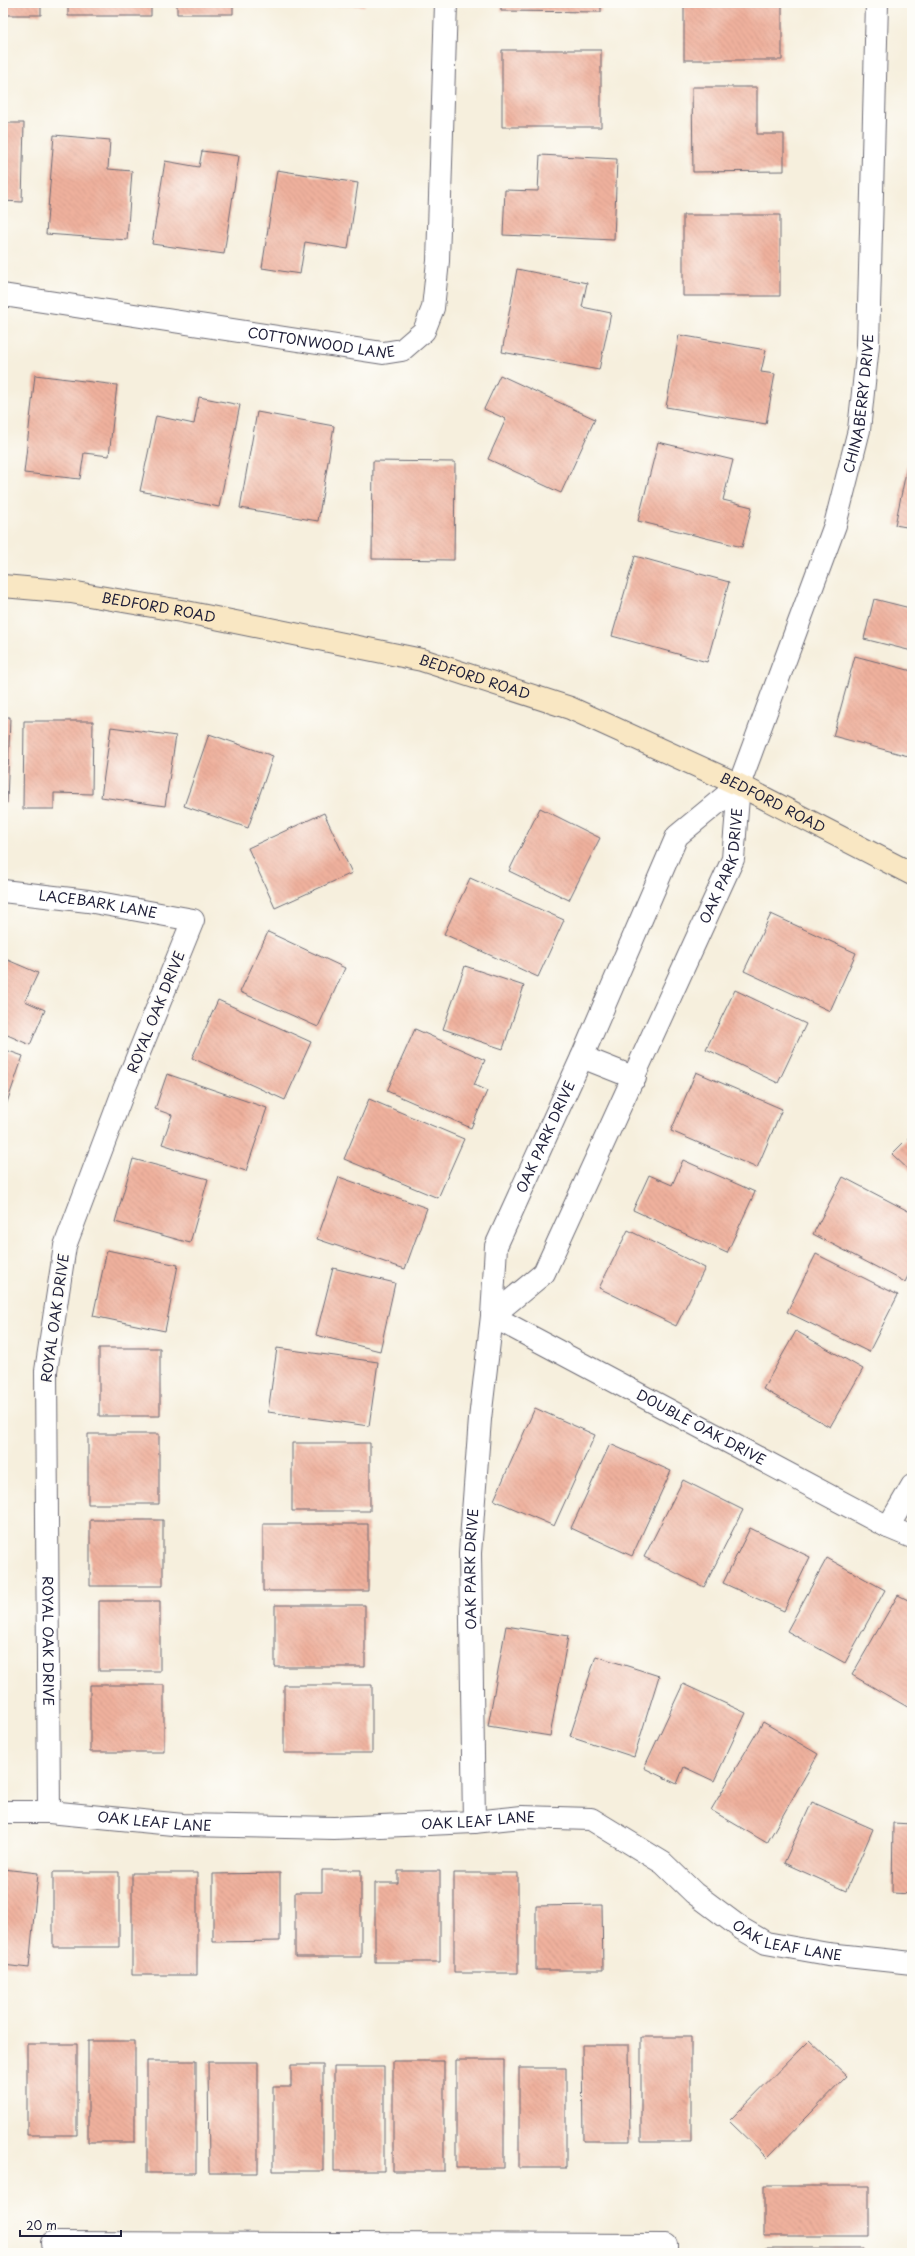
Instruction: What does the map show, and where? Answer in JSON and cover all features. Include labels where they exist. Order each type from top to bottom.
[{"type":"main road","name":"BEDFORD ROAD","points":[[3,586],[71,592],[422,660],[570,708],[738,785],[912,874]]},
{"type":"street","name":"COTTONWOOD LANE","points":[[3,295],[383,353],[402,350],[424,331],[433,308],[438,261],[446,3]]},
{"type":"street","name":"CHINABERRY DRIVE","points":[[738,785],[835,525],[859,430],[868,345],[877,3]]},
{"type":"street","name":"OAK PARK DRIVE","points":[[474,1822],[470,1553],[480,1419],[492,1316],[496,1246],[582,1057],[677,836],[738,785]]},
{"type":"street","name":"OAK PARK DRIVE","points":[[492,1316],[544,1273],[733,859],[738,785]]},
{"type":"street","name":"LACEBARK LANE","points":[[3,891],[88,901],[193,920]]},
{"type":"street","name":"ROYAL OAK DRIVE","points":[[49,1812],[46,1371],[65,1246],[123,1092],[193,920]]},
{"type":"street","points":[[582,1057],[634,1078]]},
{"type":"street","name":"DOUBLE OAK DRIVE","points":[[492,1316],[888,1527],[912,1537]]},
{"type":"street","points":[[888,1527],[912,1486]]},
{"type":"street","name":"OAK LEAF LANE","points":[[3,1812],[49,1812],[207,1825],[334,1828],[474,1822],[522,1817],[591,1818],[664,1863],[694,1893],[742,1929],[766,1943],[828,1954],[912,1963]]},
{"type":"street","points":[[52,2243],[233,2249],[666,2249]]},
{"type":"building","points":[[3,3],[41,3],[41,15],[3,15]]},
{"type":"building","points":[[68,3],[151,3],[151,16],[68,16]]},
{"type":"building","points":[[177,3],[233,3],[233,14],[177,14]]},
{"type":"building","points":[[286,3],[365,3],[365,6],[286,6]]},
{"type":"building","points":[[501,3],[601,3],[601,12],[501,11]]},
{"type":"building","points":[[684,3],[782,3],[782,60],[684,60]]},
{"type":"building","points":[[502,50],[601,50],[601,127],[502,127]]},
{"type":"building","points":[[692,87],[757,87],[757,134],[784,134],[784,171],[693,172]]},
{"type":"building","points":[[3,123],[24,123],[22,202],[3,201]]},
{"type":"building","points":[[54,135],[110,140],[108,169],[132,171],[127,240],[46,234]]},
{"type":"building","points":[[202,151],[239,156],[224,254],[152,244],[165,161],[199,167]]},
{"type":"building","points":[[540,155],[617,159],[614,240],[503,235],[505,190],[538,191]]},
{"type":"building","points":[[277,170],[358,183],[348,249],[305,242],[300,274],[262,268]]},
{"type":"building","points":[[683,215],[780,215],[780,296],[683,296]]},
{"type":"building","points":[[517,269],[587,283],[582,307],[611,313],[599,370],[502,352]]},
{"type":"building","points":[[679,335],[766,350],[761,372],[775,374],[766,424],[666,407]]},
{"type":"building","points":[[35,375],[117,385],[109,456],[84,453],[80,479],[24,473]]},
{"type":"building","points":[[500,375],[595,419],[561,493],[488,459],[506,419],[484,409]]},
{"type":"building","points":[[199,397],[240,405],[219,507],[140,491],[156,416],[194,424]]},
{"type":"building","points":[[257,412],[334,426],[318,521],[240,508]]},
{"type":"building","points":[[658,442],[733,460],[723,500],[752,507],[742,547],[638,521]]},
{"type":"building","points":[[910,453],[912,453],[912,528],[895,525]]},
{"type":"building","points":[[373,461],[455,462],[454,560],[372,559]]},
{"type":"building","points":[[635,556],[729,582],[707,662],[612,636]]},
{"type":"building","points":[[874,599],[910,608],[912,604],[912,651],[864,639]]},
{"type":"building","points":[[855,656],[912,671],[912,757],[833,736]]},
{"type":"building","points":[[3,717],[10,717],[7,803],[3,803]]},
{"type":"building","points":[[24,721],[93,721],[92,794],[54,793],[54,809],[23,809]]},
{"type":"building","points":[[111,727],[176,736],[165,806],[101,797]]},
{"type":"building","points":[[209,734],[273,756],[248,828],[184,806]]},
{"type":"building","points":[[540,808],[600,838],[569,900],[509,871]]},
{"type":"building","points":[[324,813],[352,873],[275,908],[248,848]]},
{"type":"building","points":[[470,878],[564,920],[538,977],[444,934]]},
{"type":"building","points":[[771,914],[856,953],[830,1011],[744,971]]},
{"type":"building","points":[[268,932],[345,968],[318,1027],[240,992]]},
{"type":"building","points":[[3,958],[38,973],[25,1001],[45,1010],[30,1045],[3,1033]]},
{"type":"building","points":[[465,966],[524,986],[503,1049],[443,1029]]},
{"type":"building","points":[[735,990],[806,1024],[778,1083],[706,1049]]},
{"type":"building","points":[[218,1000],[311,1042],[285,1100],[192,1058]]},
{"type":"building","points":[[415,1029],[485,1060],[474,1085],[487,1091],[471,1128],[387,1091]]},
{"type":"building","points":[[3,1049],[23,1056],[3,1114]]},
{"type":"building","points":[[696,1072],[782,1109],[757,1168],[671,1131]]},
{"type":"building","points":[[167,1074],[267,1108],[246,1171],[162,1144],[172,1115],[155,1109]]},
{"type":"building","points":[[369,1099],[464,1139],[438,1198],[344,1159]]},
{"type":"building","points":[[912,1134],[912,1173],[892,1154]]},
{"type":"building","points":[[133,1159],[208,1179],[190,1243],[115,1222]]},
{"type":"building","points":[[683,1160],[755,1192],[727,1253],[633,1210],[649,1175],[672,1185]]},
{"type":"building","points":[[339,1177],[427,1208],[405,1269],[317,1239]]},
{"type":"building","points":[[843,1177],[912,1213],[912,1268],[905,1282],[813,1234]]},
{"type":"building","points":[[628,1230],[705,1268],[676,1326],[599,1288]]},
{"type":"building","points":[[107,1250],[178,1265],[165,1331],[93,1316]]},
{"type":"building","points":[[816,1254],[898,1295],[869,1352],[787,1312]]},
{"type":"building","points":[[333,1268],[395,1283],[380,1351],[316,1335]]},
{"type":"building","points":[[796,1331],[863,1369],[830,1427],[763,1389]]},
{"type":"building","points":[[99,1348],[160,1348],[160,1416],[99,1416]]},
{"type":"building","points":[[277,1348],[378,1362],[369,1426],[268,1412]]},
{"type":"building","points":[[535,1408],[595,1435],[554,1526],[494,1500]]},
{"type":"building","points":[[88,1434],[159,1434],[159,1504],[88,1504]]},
{"type":"building","points":[[292,1443],[370,1443],[370,1511],[292,1511]]},
{"type":"building","points":[[610,1444],[671,1471],[632,1556],[571,1528]]},
{"type":"building","points":[[683,1480],[743,1510],[704,1587],[644,1557]]},
{"type":"building","points":[[90,1520],[163,1520],[163,1586],[90,1586]]},
{"type":"building","points":[[263,1524],[368,1524],[368,1591],[263,1591]]},
{"type":"building","points":[[750,1528],[810,1557],[784,1611],[723,1583]]},
{"type":"building","points":[[827,1558],[885,1590],[845,1663],[787,1631]]},
{"type":"building","points":[[898,1595],[912,1602],[911,1709],[852,1675]]},
{"type":"building","points":[[99,1601],[160,1601],[160,1671],[99,1671]]},
{"type":"building","points":[[275,1605],[365,1605],[365,1667],[275,1667]]},
{"type":"building","points":[[506,1626],[568,1636],[550,1736],[488,1726]]},
{"type":"building","points":[[596,1656],[659,1676],[634,1757],[570,1736]]},
{"type":"building","points":[[683,1684],[746,1713],[714,1781],[684,1767],[677,1784],[644,1768]]},
{"type":"building","points":[[90,1685],[164,1685],[164,1752],[90,1752]]},
{"type":"building","points":[[284,1685],[372,1685],[372,1753],[284,1753]]},
{"type":"building","points":[[763,1722],[818,1754],[767,1843],[711,1810]]},
{"type":"building","points":[[812,1802],[873,1829],[846,1891],[784,1863]]},
{"type":"building","points":[[893,1823],[912,1824],[912,1894],[892,1893]]},
{"type":"building","points":[[3,1869],[38,1873],[29,1968],[3,1965]]},
{"type":"building","points":[[322,1870],[361,1870],[361,1957],[295,1957],[295,1892],[322,1892]]},
{"type":"building","points":[[398,1871],[440,1871],[440,1962],[375,1962],[375,1883],[398,1883]]},
{"type":"building","points":[[53,1872],[119,1872],[119,1947],[53,1947]]},
{"type":"building","points":[[132,1873],[197,1873],[197,1975],[132,1975]]},
{"type":"building","points":[[280,1873],[280,1941],[213,1942],[213,1874]]},
{"type":"building","points":[[454,1873],[518,1873],[518,1973],[454,1973]]},
{"type":"building","points":[[602,1905],[603,1970],[536,1970],[536,1906]]},
{"type":"building","points":[[641,2037],[691,2037],[691,2142],[641,2142]]},
{"type":"building","points":[[809,2040],[847,2076],[767,2158],[729,2121]]},
{"type":"building","points":[[88,2041],[135,2041],[135,2142],[88,2142]]},
{"type":"building","points":[[27,2044],[77,2044],[77,2135],[27,2135]]},
{"type":"building","points":[[582,2045],[629,2045],[630,2141],[583,2141]]},
{"type":"building","points":[[456,2060],[504,2060],[504,2168],[456,2168]]},
{"type":"building","points":[[147,2061],[196,2061],[196,2173],[147,2173]]},
{"type":"building","points":[[393,2061],[444,2061],[444,2171],[393,2171]]},
{"type":"building","points":[[208,2062],[258,2062],[258,2173],[209,2173]]},
{"type":"building","points":[[291,2065],[323,2065],[323,2171],[273,2171],[273,2087],[291,2087]]},
{"type":"building","points":[[334,2067],[384,2067],[384,2171],[334,2171]]},
{"type":"building","points":[[519,2068],[566,2068],[566,2168],[519,2168]]},
{"type":"building","points":[[764,2186],[869,2186],[869,2236],[764,2236]]},
{"type":"building","points":[[765,2248],[864,2248],[864,2253],[765,2253]]}]
